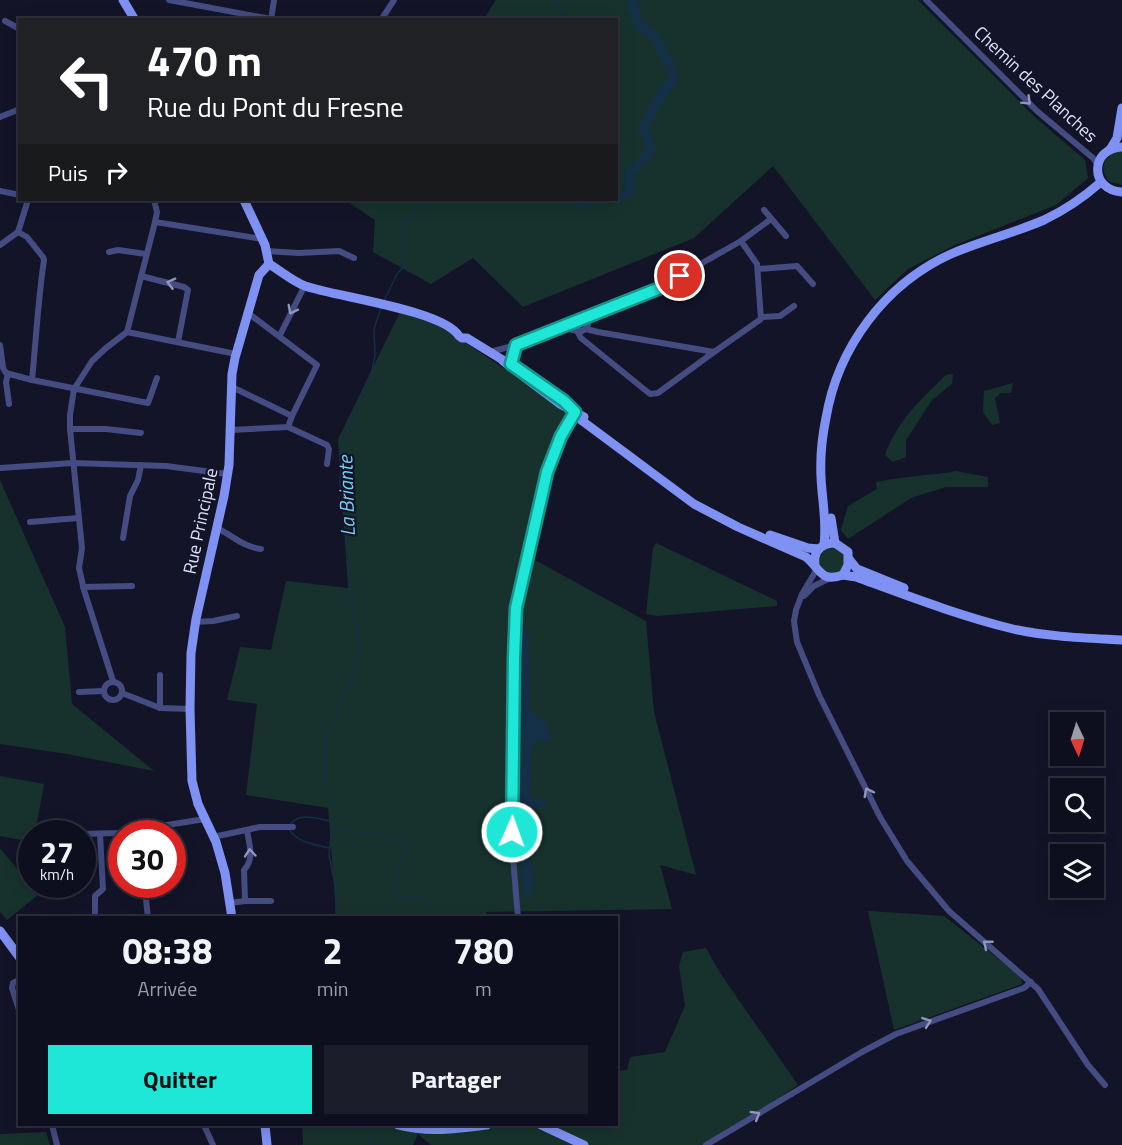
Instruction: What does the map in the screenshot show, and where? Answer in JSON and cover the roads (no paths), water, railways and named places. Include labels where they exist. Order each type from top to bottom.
[{"type":"main road","points":[[123,0],[134,18]]},
{"type":"main road","points":[[1122,108],[1117,138],[1098,165],[1101,182],[1110,190],[1122,192]]},
{"type":"main road","points":[[1112,148],[1122,147]]},
{"type":"main road","points":[[816,566],[816,554],[821,547],[826,530],[820,457],[832,389],[849,350],[877,309],[923,269],[950,255],[1051,216],[1074,203],[1101,182]]},
{"type":"main road","points":[[246,201],[267,251],[269,264],[305,285],[437,319],[461,337],[467,338],[564,401],[581,420],[694,504],[806,557],[824,576],[831,578],[843,574],[856,577],[987,622],[1041,634],[1122,640]]},
{"type":"main road","name":"Rue Principale","points":[[205,819],[194,791],[191,769],[191,653],[195,622],[227,474],[236,354],[259,275],[269,264]]},
{"type":"main road","points":[[824,435],[835,543],[846,550],[849,559],[857,569],[950,610]]},
{"type":"main road","points":[[723,519],[808,548],[835,543]]},
{"type":"main road","points":[[843,574],[849,559]]},
{"type":"main road","points":[[205,819],[225,873],[232,916]]},
{"type":"main road","points":[[0,932],[18,953]]},
{"type":"main road","points":[[264,1126],[267,1145]]},
{"type":"main road","points":[[402,1126],[420,1130],[478,1126]]},
{"type":"main road","points":[[546,1126],[584,1145]]},
{"type":"street","points":[[169,0],[266,18]]},
{"type":"street","points":[[271,18],[274,0]]},
{"type":"street","points":[[382,18],[394,0]]},
{"type":"street","name":"Chemin des Planches","points":[[926,0],[1037,111],[1093,158],[1098,165]]},
{"type":"street","points":[[4,21],[18,28]]},
{"type":"street","points":[[0,117],[18,110]]},
{"type":"street","points":[[0,191],[18,195]]},
{"type":"street","points":[[0,245],[18,232],[28,201]]},
{"type":"street","points":[[113,681],[79,568],[82,548],[70,415],[74,389],[92,361],[127,332],[155,222],[157,212],[154,201]]},
{"type":"street","points":[[764,210],[786,236]]},
{"type":"street","points":[[489,353],[569,325],[660,288],[741,241],[771,219]]},
{"type":"street","points":[[155,222],[262,239]]},
{"type":"street","points":[[18,232],[27,237],[43,257],[32,380]]},
{"type":"street","points":[[577,331],[581,338],[650,394],[658,393],[760,320],[757,264],[741,241]]},
{"type":"street","points":[[109,252],[118,250],[146,254]]},
{"type":"street","points":[[267,251],[299,253],[339,250],[354,258]]},
{"type":"street","points":[[758,269],[797,266],[813,284]]},
{"type":"street","points":[[141,276],[188,290],[178,342]]},
{"type":"street","points":[[280,335],[305,285]]},
{"type":"street","points":[[660,288],[692,295]]},
{"type":"street","points":[[761,317],[780,316],[794,306]]},
{"type":"street","points":[[248,313],[317,365],[288,428]]},
{"type":"street","points":[[584,318],[587,321],[586,329]]},
{"type":"street","points":[[569,325],[572,330],[577,331],[586,329],[714,352]]},
{"type":"street","points":[[127,332],[236,354]]},
{"type":"street","points":[[0,345],[3,368],[8,374],[74,389],[148,403],[157,378]]},
{"type":"street","points":[[507,363],[516,345]]},
{"type":"street","points":[[8,374],[6,382],[9,404]]},
{"type":"street","points":[[232,387],[292,416]]},
{"type":"street","points":[[518,916],[512,845],[516,608],[547,472],[561,436],[575,413]]},
{"type":"street","points":[[230,430],[288,428],[327,445],[327,464]]},
{"type":"street","points":[[70,429],[106,429],[141,433]]},
{"type":"street","points":[[0,468],[73,463],[166,466],[227,474]]},
{"type":"street","points":[[123,538],[130,496],[138,480],[141,465]]},
{"type":"street","points":[[30,522],[78,518]]},
{"type":"street","points":[[217,528],[227,532],[243,544],[261,549]]},
{"type":"street","points":[[816,566],[800,601],[794,621],[794,630],[819,695],[880,817],[908,861],[949,910],[1038,989],[1088,1065],[1106,1085]]},
{"type":"street","points":[[800,601],[814,586],[831,578]]},
{"type":"street","points":[[84,587],[132,586]]},
{"type":"street","points":[[195,622],[237,616]]},
{"type":"street","points":[[159,675],[160,708]]},
{"type":"street","points":[[113,681],[121,685],[122,693],[119,698],[113,700],[107,698],[103,691],[107,683],[113,681]]},
{"type":"street","points":[[79,692],[103,691]]},
{"type":"street","points":[[122,693],[160,708],[190,709]]},
{"type":"street","points":[[96,834],[117,833],[205,819]]},
{"type":"street","points":[[213,837],[247,830],[289,827]]},
{"type":"street","points":[[245,900],[244,870],[251,863],[247,830]]},
{"type":"street","points":[[95,916],[95,896],[103,889],[100,834]]},
{"type":"street","points":[[146,898],[148,916]]},
{"type":"street","points":[[230,903],[245,900],[271,901]]},
{"type":"street","points":[[18,980],[13,983],[12,988],[18,1008]]},
{"type":"street","points":[[706,1145],[896,1034],[1023,988],[1031,982]]},
{"type":"street","points":[[52,1126],[57,1145]]},
{"type":"street","points":[[204,1126],[213,1145]]},
{"type":"water","points":[[525,630],[529,635],[530,711],[547,721],[547,728],[553,737],[549,741],[535,741],[531,747],[530,797],[546,800],[550,805],[528,810],[522,820],[519,820],[522,756],[522,632]]},
{"type":"water","points":[[524,857],[529,857],[534,871],[530,898],[525,898],[524,894],[521,865]]},
{"type":"waterway","name":"La Briante","points":[[557,0],[563,18]]},
{"type":"waterway","points":[[618,198],[629,192],[630,171],[649,153],[650,143],[643,130],[662,93],[673,80],[673,73],[655,36],[639,26],[632,0]]},
{"type":"waterway","name":"La Briante","points":[[384,301],[397,274],[405,265],[404,229],[406,223],[423,201]]},
{"type":"waterway","points":[[578,201],[580,203],[588,201]]},
{"type":"waterway","name":"La Briante","points":[[335,802],[326,787],[326,739],[361,652],[353,611],[346,518],[340,483],[341,461],[355,409],[371,376],[375,355],[374,329],[381,308]]},
{"type":"waterway","points":[[290,825],[303,817],[332,821]]},
{"type":"waterway","name":"La Briante","points":[[333,818],[329,855],[336,889],[336,914],[334,916]]},
{"type":"waterway","points":[[332,828],[384,836],[406,843],[408,851],[400,863],[396,897],[421,898],[441,916]]},
{"type":"waterway","points":[[289,829],[301,840],[329,848]]},
{"type":"waterway","name":"La Briante","points":[[362,1126],[370,1132],[368,1145]]}]
